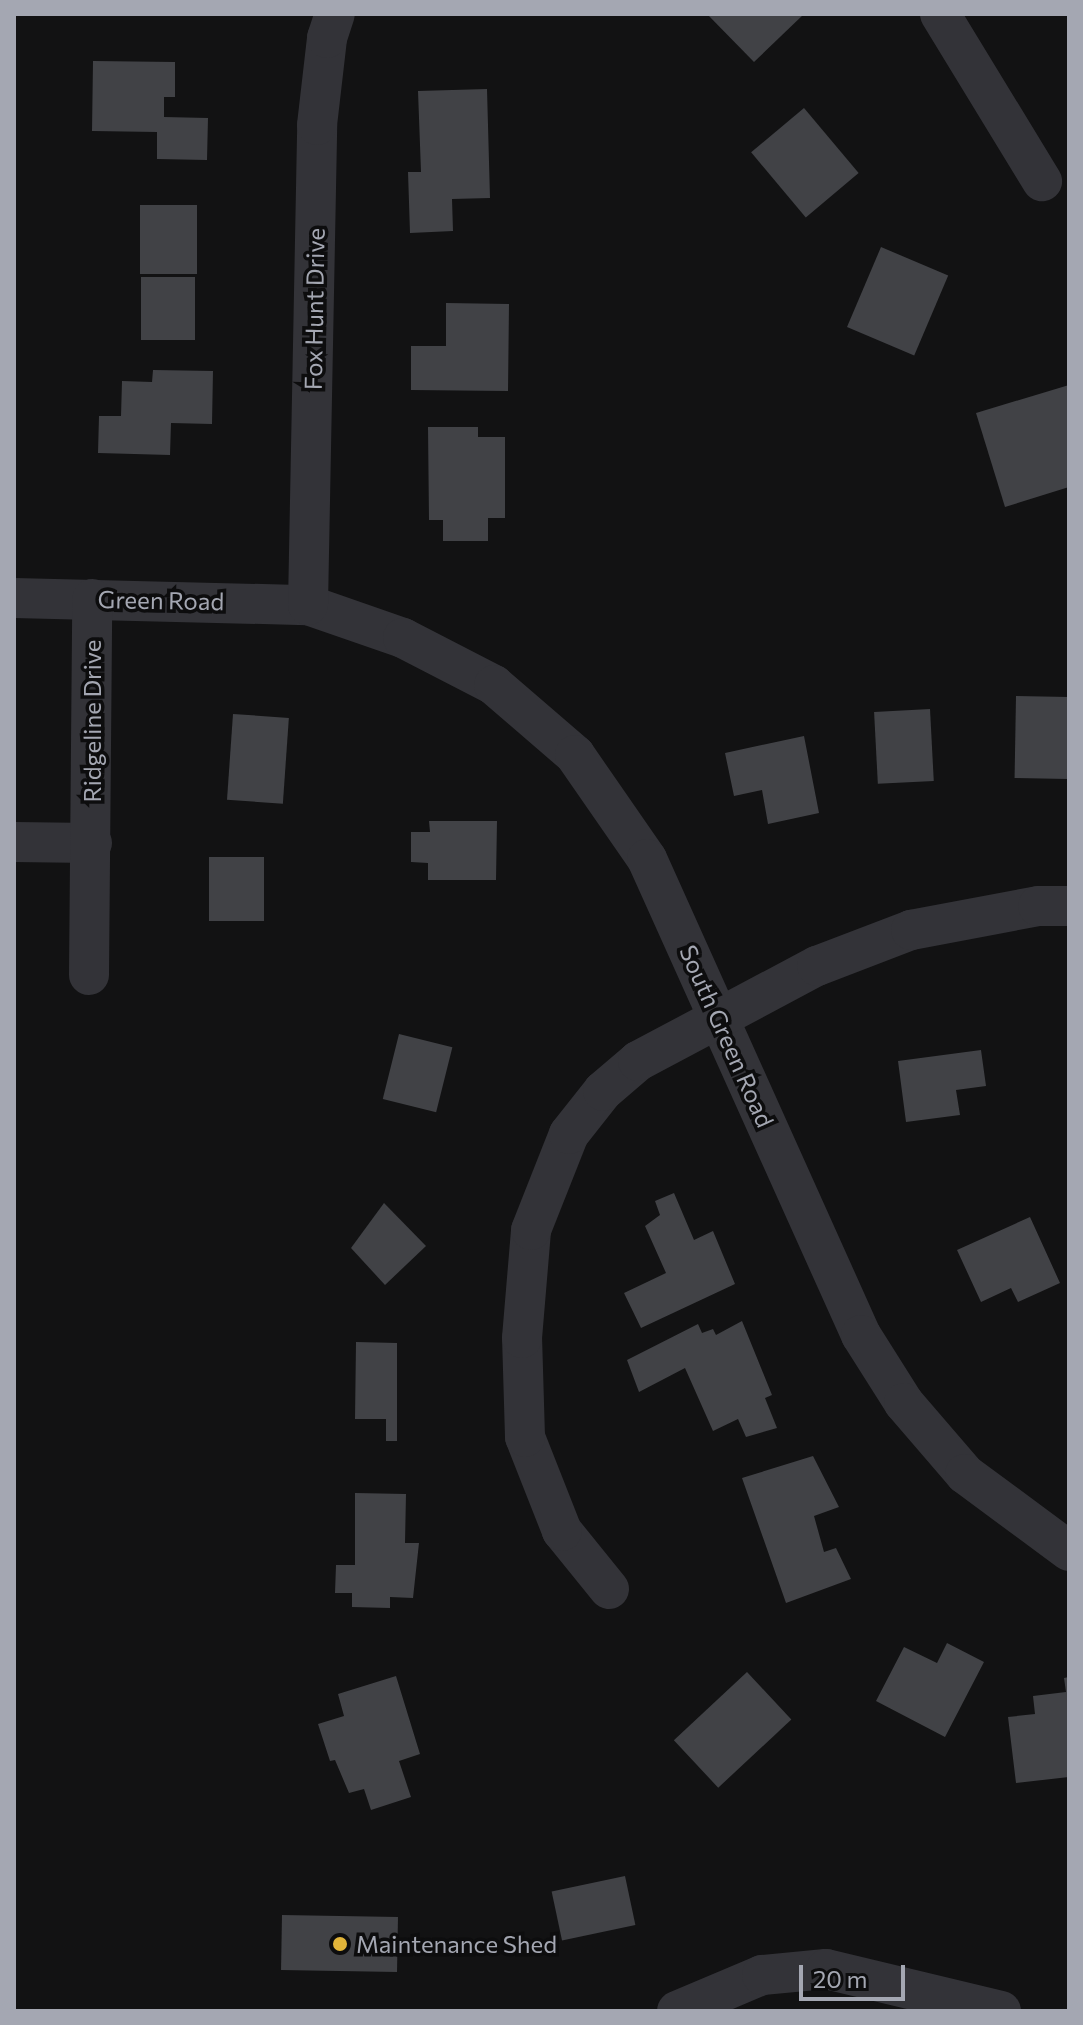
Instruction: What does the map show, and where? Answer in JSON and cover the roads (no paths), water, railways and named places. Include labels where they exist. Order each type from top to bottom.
[{"type":"street","name":"Fox Hunt Drive","points":[[308,605],[317,125],[327,38],[335,14]]},
{"type":"street","points":[[940,14],[1042,181]]},
{"type":"street","name":"Green Road","points":[[14,598],[308,605]]},
{"type":"street","name":"Ridgeline Drive","points":[[89,975],[92,599]]},
{"type":"street","name":"South Green Road","points":[[308,605],[403,638],[494,685],[575,755],[647,859],[861,1335],[904,1403],[965,1474],[1069,1551]]},
{"type":"street","points":[[14,842],[92,843]]},
{"type":"street","points":[[609,1589],[562,1531],[525,1437],[522,1338],[531,1230],[569,1134],[603,1091],[638,1061],[717,1015],[817,966],[911,930],[1038,906],[1069,906]]},
{"type":"street","points":[[677,2011],[762,1975],[826,1969],[1001,2011]]},
{"type":"place","name":"Maintenance Shed","points":[[340,1944]]}]
